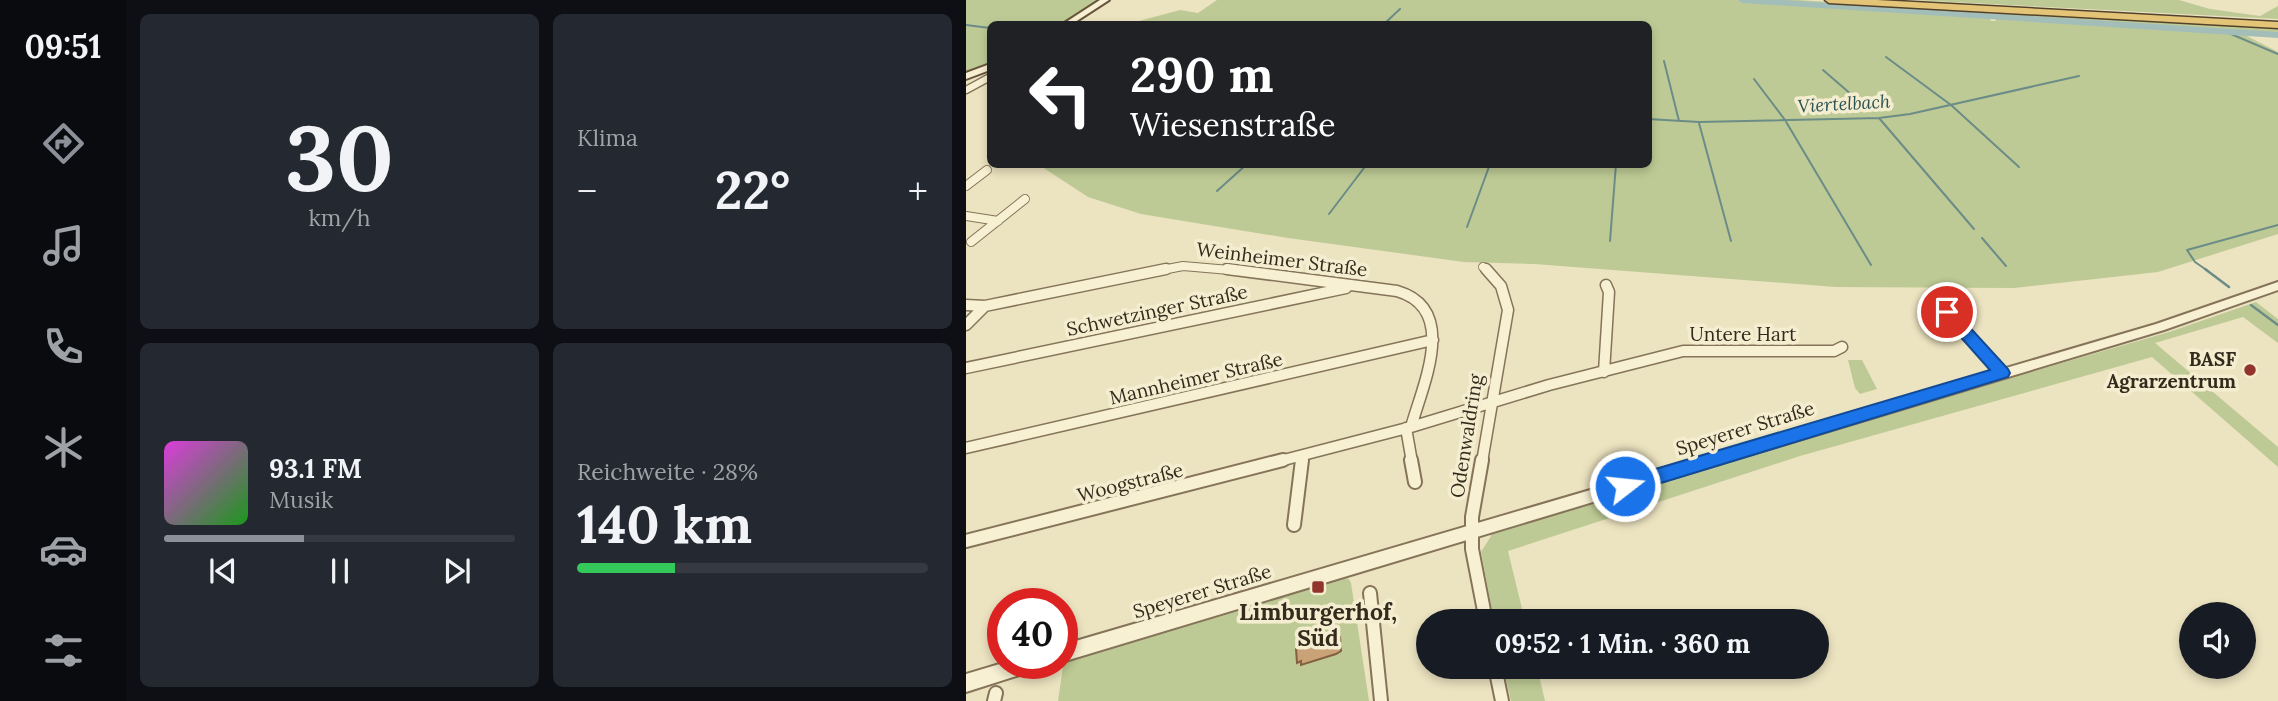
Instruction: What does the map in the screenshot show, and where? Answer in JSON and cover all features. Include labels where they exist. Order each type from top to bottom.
[{"type":"highway","points":[[1829,0],[2278,24]]},
{"type":"highway","points":[[1883,0],[2278,24]]},
{"type":"main road","points":[[1072,21],[1105,0]]},
{"type":"main road","points":[[966,78],[987,69]]},
{"type":"street","points":[[966,90],[987,79]]},
{"type":"street","points":[[966,186],[987,170]]},
{"type":"street","points":[[971,242],[1025,199]]},
{"type":"street","points":[[966,216],[998,221]]},
{"type":"street","name":"Weinheimer Straße","points":[[966,305],[985,306],[1183,266],[1397,291],[1416,298],[1429,312],[1433,340],[1409,428]]},
{"type":"street","name":"Odenwaldring","points":[[1483,267],[1496,277],[1507,299],[1472,531],[1472,549],[1484,609]]},
{"type":"street","points":[[1604,372],[1609,292],[1606,285]]},
{"type":"street","name":"Schwetzinger Straße","points":[[966,368],[1355,286]]},
{"type":"street","name":"Speyerer Straße","points":[[1078,649],[2172,324],[2278,286]]},
{"type":"street","points":[[1931,295],[2002,373]]},
{"type":"street","points":[[966,325],[985,306]]},
{"type":"street","name":"Mannheimer Straße","points":[[966,448],[1433,340]]},
{"type":"street","name":"Untere Hart","points":[[1490,405],[1549,386],[1683,351],[1834,351],[1842,347]]},
{"type":"street","name":"Woogstraße","points":[[966,541],[1302,456],[1490,405]]},
{"type":"street","points":[[1409,428],[1415,482]]},
{"type":"street","points":[[1294,525],[1302,456]]},
{"type":"street","points":[[1370,593],[1381,701]]},
{"type":"street","points":[[966,683],[987,677]]},
{"type":"street","points":[[1497,679],[1502,701]]},
{"type":"green space","points":[[966,0],[1099,0],[1068,21],[987,21],[987,66],[966,75]]},
{"type":"green space","points":[[1217,0],[1798,0],[1987,12],[1991,21],[1996,21],[1992,12],[2278,28],[2278,36],[2243,34],[2278,52],[2278,234],[2158,272],[2014,288],[1836,287],[1534,264],[1464,262],[1288,238],[1141,214],[1088,197],[1044,168],[1652,168],[1652,21],[1139,21],[1180,10],[1198,13]]},
{"type":"green space","points":[[1913,0],[2179,0],[2210,9],[2260,16],[2278,6],[2278,19]]},
{"type":"green space","points":[[2256,302],[2278,319],[2278,343],[2243,317],[2155,343],[2278,447],[2278,467],[2152,357],[1800,456],[1508,551],[1522,609],[1492,609],[1481,552],[1491,536],[1489,531],[2015,374],[2034,371],[2169,332]]},
{"type":"green space","points":[[1848,360],[1862,360],[1877,389],[1860,394],[1855,388]]},
{"type":"green space","points":[[1344,578],[1351,583],[1369,701],[1058,701],[1061,679],[1078,679],[1078,658]]},
{"type":"green space","points":[[1506,679],[1540,679],[1545,701],[1511,701]]},
{"type":"building","points":[[1340,637],[1341,651],[1301,665],[1301,661],[1297,663],[1296,649]]},
{"type":"waterway","points":[[1742,0],[2278,35]]},
{"type":"waterway","points":[[1387,21],[1400,9]]},
{"type":"waterway","name":"Viertelbach","points":[[966,25],[987,28]]},
{"type":"waterway","points":[[2224,31],[2278,54]]},
{"type":"waterway","points":[[1886,57],[1951,105]]},
{"type":"waterway","points":[[1664,61],[1679,121]]},
{"type":"waterway","points":[[1823,70],[1867,108]]},
{"type":"waterway","name":"Viertelbach","points":[[1951,105],[2079,76]]},
{"type":"waterway","points":[[1754,79],[1785,120]]},
{"type":"waterway","name":"Viertelbach","points":[[1879,118],[1951,105]]},
{"type":"waterway","points":[[1951,105],[2019,167]]},
{"type":"waterway","name":"Viertelbach","points":[[1785,120],[1879,118]]},
{"type":"waterway","points":[[1879,118],[1974,229]]},
{"type":"waterway","name":"Viertelbach","points":[[1652,119],[1679,121]]},
{"type":"waterway","name":"Viertelbach","points":[[1679,121],[1785,120]]},
{"type":"waterway","points":[[1785,120],[1871,265]]},
{"type":"waterway","points":[[1699,123],[1731,241]]},
{"type":"waterway","points":[[1217,191],[1243,168]]},
{"type":"waterway","points":[[1329,214],[1364,168]]},
{"type":"waterway","points":[[1467,227],[1489,168]]},
{"type":"waterway","points":[[1610,241],[1616,168]]},
{"type":"waterway","points":[[2208,271],[2195,262],[2187,250],[2278,225]]},
{"type":"waterway","points":[[1982,238],[2006,266]]},
{"type":"waterway","points":[[2205,269],[2229,287]]},
{"type":"waterway","points":[[2251,305],[2278,325]]},
{"type":"place","name":"BASF Agrarzentrum","points":[[2250,370]]},
{"type":"place","name":"Limburgerhof, Süd","points":[[1318,587]]},
{"type":"route","points":[[1625,486],[2002,373],[1947,312]]}]
